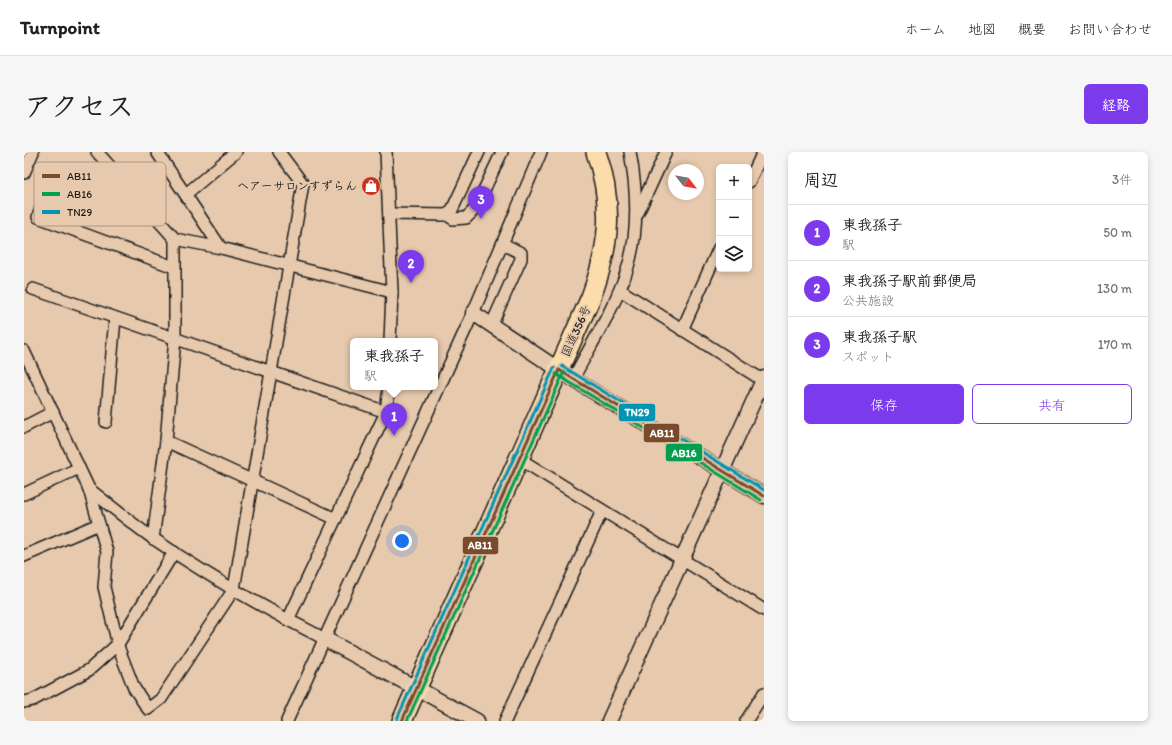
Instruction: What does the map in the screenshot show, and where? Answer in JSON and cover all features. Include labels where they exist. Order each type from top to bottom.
[{"type":"highway","name":"国道356号","points":[[402,721],[518,458],[566,374],[591,297],[602,269],[609,224],[608,200],[604,175],[596,152]]},
{"type":"street","points":[[24,173],[33,152]]},
{"type":"street","points":[[97,152],[106,162]]},
{"type":"street","points":[[157,152],[164,162]]},
{"type":"street","points":[[186,194],[236,152]]},
{"type":"street","points":[[24,352],[89,489],[107,552],[104,587],[118,644],[134,688],[148,709],[161,699],[234,589],[291,265],[303,184],[279,152]]},
{"type":"street","points":[[386,152],[392,292],[390,338]]},
{"type":"street","points":[[447,215],[452,210],[478,152]]},
{"type":"street","points":[[389,214],[447,215],[453,219],[466,218],[475,209],[502,152]]},
{"type":"street","points":[[438,389],[473,313],[541,152]]},
{"type":"street","points":[[566,374],[620,290],[629,262],[635,218],[634,175],[630,152]]},
{"type":"street","points":[[635,218],[666,152]]},
{"type":"street","points":[[752,176],[763,152]]},
{"type":"street","points":[[166,165],[222,248]]},
{"type":"street","points":[[60,226],[174,267]]},
{"type":"street","points":[[163,226],[175,239],[222,248],[392,292]]},
{"type":"street","points":[[153,539],[166,441],[175,338],[175,239]]},
{"type":"street","points":[[491,326],[521,259],[521,253],[503,244]]},
{"type":"street","points":[[682,330],[716,255]]},
{"type":"street","points":[[33,289],[386,412]]},
{"type":"street","points":[[609,721],[764,379],[682,330],[620,290]]},
{"type":"street","points":[[473,313],[566,374],[764,496]]},
{"type":"street","points":[[106,422],[115,318]]},
{"type":"street","points":[[288,620],[386,412],[389,390]]},
{"type":"street","points":[[287,721],[323,638],[437,390]]},
{"type":"street","points":[[24,426],[53,412]]},
{"type":"street","points":[[166,441],[336,519]]},
{"type":"street","points":[[518,458],[764,610]]},
{"type":"street","points":[[24,494],[79,468]]},
{"type":"street","points":[[89,489],[153,539],[234,589],[288,620],[477,721]]},
{"type":"street","points":[[505,721],[602,511]]},
{"type":"street","points":[[24,556],[99,524]]},
{"type":"street","points":[[24,702],[33,700],[88,670],[118,644],[174,552]]},
{"type":"street","points":[[746,721],[764,693]]},
{"type":"transit line","name":"TN29","points":[[562,366],[764,490]]},
{"type":"transit line","name":"TN29","points":[[397,719],[554,368]]},
{"type":"transit line","name":"AB11","points":[[559,370],[764,496]]},
{"type":"transit line","name":"AB11","points":[[402,721],[559,370]]},
{"type":"transit line","name":"AB16","points":[[407,721],[564,372]]},
{"type":"transit line","name":"AB16","points":[[556,374],[761,500]]},
{"type":"place","name":"ヘアーサロンすずらん","points":[[371,186]]},
{"type":"place","name":"東我孫子駅","points":[[481,219]]},
{"type":"place","name":"東我孫子駅前郵便局","points":[[411,283]]},
{"type":"place","name":"東我孫子","points":[[394,436]]}]
